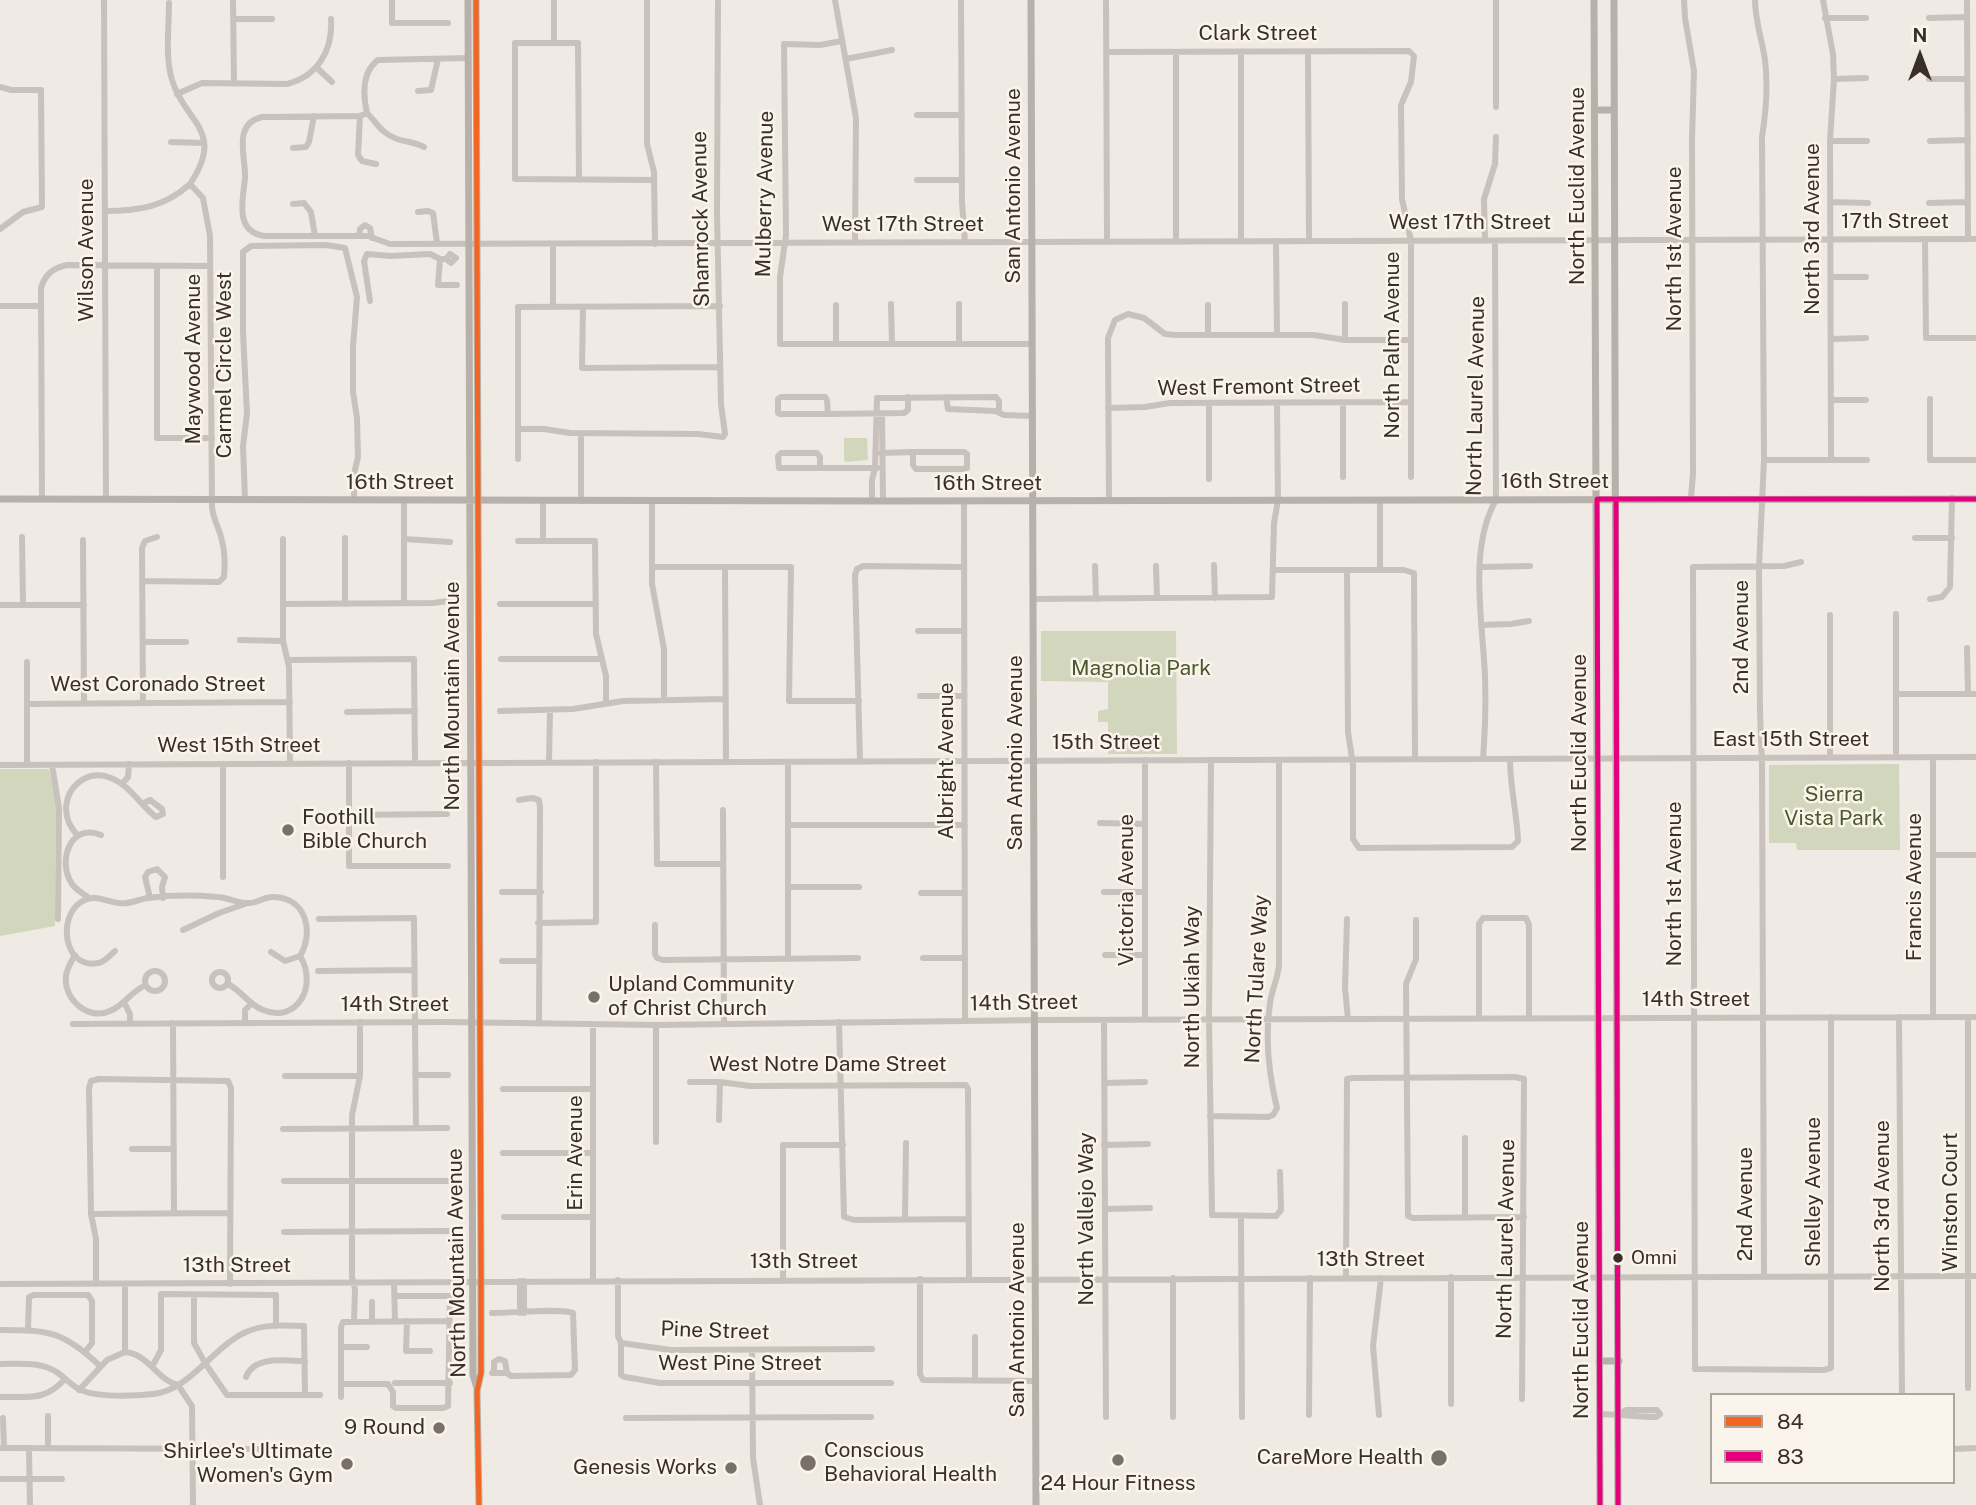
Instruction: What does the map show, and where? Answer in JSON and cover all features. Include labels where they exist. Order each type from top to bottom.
[{"type":"main road","name":"North Mountain Avenue","points":[[468,0],[473,244]]},
{"type":"main road","name":"North Mountain Avenue","points":[[476,0],[473,365],[477,1282],[481,1373],[477,1391],[479,1505]]},
{"type":"main road","name":"San Antonio Avenue","points":[[1031,0],[1036,1505]]},
{"type":"main road","name":"North Euclid Avenue","points":[[1594,0],[1601,1505]]},
{"type":"main road","name":"North Euclid Avenue","points":[[1614,0],[1618,1505]]},
{"type":"main road","points":[[1595,110],[1614,110]]},
{"type":"main road","points":[[1596,363],[1615,363]]},
{"type":"main road","name":"16th Street","points":[[0,499],[1976,499]]},
{"type":"main road","points":[[1597,629],[1616,629]]},
{"type":"main road","points":[[1598,888],[1617,888]]},
{"type":"main road","points":[[1600,1361],[1619,1361]]},
{"type":"main road","points":[[1601,1478],[1618,1478]]},
{"type":"street","name":"Wilson Avenue","points":[[104,0],[106,499]]},
{"type":"street","points":[[233,0],[234,84]]},
{"type":"street","points":[[392,0],[392,23],[448,23]]},
{"type":"street","points":[[554,0],[554,43]]},
{"type":"street","points":[[647,0],[647,144],[654,180],[655,244]]},
{"type":"street","name":"Shamrock Avenue","points":[[581,433],[698,434],[723,437],[725,429],[720,368],[718,0]]},
{"type":"street","points":[[835,0],[856,118],[855,243]]},
{"type":"street","points":[[961,0],[965,242]]},
{"type":"street","points":[[1106,0],[1107,242]]},
{"type":"street","points":[[1496,0],[1496,107]]},
{"type":"street","name":"North 1st Avenue","points":[[1684,0],[1694,71],[1691,498]]},
{"type":"street","name":"2nd Avenue","points":[[1755,0],[1755,16],[1765,63],[1762,137],[1763,460],[1759,567],[1764,1276]]},
{"type":"street","name":"North 3rd Avenue","points":[[1823,0],[1833,54],[1834,79],[1830,141],[1831,459]]},
{"type":"street","points":[[1967,0],[1968,202],[1972,239]]},
{"type":"street","points":[[105,211],[135,210],[158,205],[190,184],[201,165],[204,143],[197,122],[177,93],[169,70],[169,3]]},
{"type":"street","points":[[1825,18],[1866,18]]},
{"type":"street","points":[[1929,18],[1967,18]]},
{"type":"street","points":[[234,19],[272,19]]},
{"type":"street","points":[[177,93],[202,83],[299,81],[316,67],[328,50],[332,33],[331,19]]},
{"type":"street","name":"Mulberry Avenue","points":[[836,344],[780,344],[780,277],[785,243],[784,44],[820,45],[842,41]]},
{"type":"street","points":[[579,180],[578,43],[515,43],[515,179],[579,180],[654,180]]},
{"type":"street","points":[[846,59],[892,50]]},
{"type":"street","name":"Clark Street","points":[[1107,52],[1409,51]]},
{"type":"street","name":"North Palm Avenue","points":[[1409,51],[1415,61],[1411,82],[1401,105],[1402,199],[1410,241],[1411,477]]},
{"type":"street","points":[[1175,52],[1176,242]]},
{"type":"street","points":[[1241,52],[1241,242]]},
{"type":"street","points":[[1308,52],[1309,241]]},
{"type":"street","points":[[376,164],[362,161],[358,155],[364,114],[365,80],[369,67],[382,59],[468,58]]},
{"type":"street","points":[[418,91],[432,90],[438,59]]},
{"type":"street","points":[[316,67],[332,82]]},
{"type":"street","points":[[1834,79],[1866,78]]},
{"type":"street","points":[[1928,79],[1968,79]]},
{"type":"street","points":[[0,87],[11,90],[41,90],[41,207],[23,212],[0,229]]},
{"type":"street","points":[[293,148],[306,147],[314,116],[364,114],[390,136],[424,147]]},
{"type":"street","points":[[917,115],[962,115]]},
{"type":"street","name":"West 17th Street","points":[[314,116],[262,117],[251,121],[243,135],[243,221],[250,231],[264,236],[359,236],[360,229],[365,225],[370,228],[372,238],[390,244],[1604,240]]},
{"type":"street","points":[[1485,241],[1484,199],[1495,164],[1496,137]]},
{"type":"street","points":[[1930,141],[1968,140]]},
{"type":"street","points":[[1830,141],[1867,141]]},
{"type":"street","points":[[171,142],[204,143]]},
{"type":"street","points":[[917,180],[962,180]]},
{"type":"street","name":"Maywood Avenue","points":[[143,581],[222,580],[225,571],[222,541],[214,521],[212,499],[210,236],[201,193],[190,184]]},
{"type":"street","points":[[1830,202],[1868,203]]},
{"type":"street","points":[[1929,202],[1968,202]]},
{"type":"street","points":[[293,204],[304,203],[309,208],[315,236]]},
{"type":"street","points":[[418,212],[428,211],[433,214],[437,243]]},
{"type":"street","points":[[1925,239],[1926,338],[1976,338]]},
{"type":"street","name":"17th Street","points":[[1604,240],[1972,239]]},
{"type":"street","points":[[1276,241],[1276,335]]},
{"type":"street","name":"North Laurel Avenue","points":[[1483,759],[1485,675],[1481,625],[1481,567],[1483,536],[1496,500],[1495,241]]},
{"type":"street","points":[[453,243],[438,285],[457,285]]},
{"type":"street","points":[[553,244],[553,307]]},
{"type":"street","name":"Carmel Circle West","points":[[245,499],[243,446],[247,414],[243,252],[251,246],[326,245],[345,248],[357,297],[353,392],[358,418],[358,457],[354,474],[354,500]]},
{"type":"street","points":[[370,302],[364,261],[367,254],[430,254],[446,257]]},
{"type":"street","points":[[42,499],[41,288],[47,275],[53,269],[67,265],[211,266]]},
{"type":"street","points":[[157,267],[157,438],[212,438]]},
{"type":"street","points":[[1831,277],[1866,277]]},
{"type":"street","points":[[891,304],[892,344]]},
{"type":"street","points":[[959,304],[959,344]]},
{"type":"street","points":[[1345,304],[1345,340]]},
{"type":"street","points":[[836,305],[836,344],[1032,344]]},
{"type":"street","points":[[1208,305],[1208,335]]},
{"type":"street","points":[[0,306],[41,306]]},
{"type":"street","points":[[518,459],[518,307],[720,306]]},
{"type":"street","points":[[583,307],[582,368],[720,368]]},
{"type":"street","points":[[1109,501],[1108,338],[1115,320],[1128,314],[1136,315],[1165,334],[1176,335],[1314,335],[1345,340],[1411,340]]},
{"type":"street","points":[[1831,339],[1866,338]]},
{"type":"street","points":[[828,414],[828,400],[825,397],[778,399],[780,414],[828,414],[879,414],[906,413],[908,397]]},
{"type":"street","points":[[883,501],[879,468],[879,414],[875,402],[878,397],[996,397],[999,401],[999,412]]},
{"type":"street","points":[[946,397],[948,409],[1032,416]]},
{"type":"street","points":[[1831,400],[1866,400]]},
{"type":"street","points":[[1930,400],[1930,460],[1976,460]]},
{"type":"street","name":"West Fremont Street","points":[[1108,408],[1209,403],[1411,402]]},
{"type":"street","points":[[1209,403],[1209,479]]},
{"type":"street","points":[[1033,599],[1272,597],[1274,523],[1278,500],[1277,403]]},
{"type":"street","points":[[1343,403],[1343,478]]},
{"type":"street","points":[[518,429],[581,433],[581,501]]},
{"type":"street","points":[[879,453],[913,452],[964,452],[967,454],[968,465],[963,469],[916,469],[913,465],[913,452]]},
{"type":"street","points":[[820,468],[820,457],[817,453],[781,453],[778,456],[779,468],[820,468],[879,468]]},
{"type":"street","points":[[1763,460],[1867,460]]},
{"type":"street","points":[[872,501],[872,481],[879,468]]},
{"type":"street","points":[[1930,598],[1942,597],[1951,587],[1952,498]]},
{"type":"street","points":[[404,500],[404,603]]},
{"type":"street","points":[[1380,500],[1380,570]]},
{"type":"street","points":[[543,501],[543,541]]},
{"type":"street","points":[[652,501],[653,598],[664,649],[664,700]]},
{"type":"street","name":"Albright Avenue","points":[[964,501],[965,1021]]},
{"type":"street","points":[[22,537],[23,605]]},
{"type":"street","points":[[143,703],[142,548],[145,541],[157,537]]},
{"type":"street","points":[[345,538],[345,604]]},
{"type":"street","points":[[1915,538],[1952,538]]},
{"type":"street","points":[[284,539],[284,641],[288,660],[290,764]]},
{"type":"street","points":[[404,539],[450,542]]},
{"type":"street","points":[[83,540],[84,703]]},
{"type":"street","points":[[518,541],[595,541],[597,643],[606,676],[606,702]]},
{"type":"street","points":[[1759,567],[1801,562]]},
{"type":"street","points":[[1214,565],[1215,598]]},
{"type":"street","points":[[860,762],[857,569],[863,566],[964,566]]},
{"type":"street","points":[[1096,566],[1096,599]]},
{"type":"street","points":[[1156,566],[1157,598]]},
{"type":"street","points":[[1481,567],[1530,566]]},
{"type":"street","points":[[652,567],[791,568],[789,701],[859,701]]},
{"type":"street","points":[[725,567],[726,762]]},
{"type":"street","name":"North 1st Avenue","points":[[1695,1368],[1691,758],[1693,567],[1759,567]]},
{"type":"street","points":[[1273,570],[1410,570],[1414,573],[1415,759]]},
{"type":"street","points":[[1347,570],[1348,732],[1353,760],[1353,839],[1359,848],[1512,847],[1518,841],[1518,831],[1510,785],[1510,759]]},
{"type":"street","points":[[284,604],[448,601]]},
{"type":"street","points":[[500,604],[596,604]]},
{"type":"street","points":[[0,605],[84,605]]},
{"type":"street","points":[[1896,614],[1896,757]]},
{"type":"street","points":[[1830,615],[1830,758]]},
{"type":"street","points":[[1481,625],[1529,621]]},
{"type":"street","points":[[918,631],[964,631]]},
{"type":"street","points":[[240,640],[284,641]]},
{"type":"street","points":[[143,642],[186,642]]},
{"type":"street","points":[[1967,648],[1968,694]]},
{"type":"street","name":"West Coronado Street","points":[[288,660],[414,659],[415,711]]},
{"type":"street","points":[[501,659],[602,659]]},
{"type":"street","points":[[27,662],[27,765]]},
{"type":"street","points":[[1896,694],[1976,694]]},
{"type":"street","points":[[920,696],[964,696]]},
{"type":"street","points":[[500,711],[573,709],[606,702],[726,699]]},
{"type":"street","name":"West Coronado Street","points":[[27,704],[290,702]]},
{"type":"street","points":[[549,762],[550,710]]},
{"type":"street","points":[[346,712],[415,711],[415,762]]},
{"type":"street","name":"Francis Avenue","points":[[1933,757],[1933,1017]]},
{"type":"street","name":"East 15th Street","points":[[1607,758],[1976,757]]},
{"type":"street","name":"15th Street","points":[[475,763],[1607,758]]},
{"type":"street","name":"Victoria Avenue","points":[[1145,760],[1145,1019]]},
{"type":"street","name":"North Ukiah Way","points":[[1211,760],[1209,1019],[1212,1214],[1241,1216]]},
{"type":"street","name":"North Tulare Way","points":[[1210,1116],[1268,1117],[1273,1115],[1277,1108],[1270,1081],[1269,1019],[1279,965],[1279,760]]},
{"type":"street","points":[[538,923],[596,922],[596,762]]},
{"type":"street","points":[[656,762],[657,864],[723,864]]},
{"type":"street","points":[[788,762],[788,959]]},
{"type":"street","points":[[349,763],[349,866],[447,866]]},
{"type":"street","name":"West 15th Street","points":[[0,765],[475,763]]},
{"type":"street","points":[[122,784],[128,777],[129,764]]},
{"type":"street","points":[[223,764],[223,877]]},
{"type":"street","points":[[52,765],[59,808],[58,919]]},
{"type":"street","points":[[78,836],[67,817],[66,807],[69,792],[75,784],[96,775],[110,777],[144,803]]},
{"type":"street","points":[[519,800],[532,798],[538,800],[541,807],[538,1024]]},
{"type":"street","points":[[723,810],[724,1023]]},
{"type":"street","points":[[349,815],[447,814]]},
{"type":"street","points":[[1100,824],[1145,824]]},
{"type":"street","points":[[789,825],[965,825]]},
{"type":"street","points":[[89,898],[73,887],[68,877],[67,850],[78,836],[89,831],[101,835]]},
{"type":"street","points":[[1933,855],[1976,855]]},
{"type":"street","points":[[150,898],[145,877],[148,872],[157,869],[165,877],[163,898]]},
{"type":"street","points":[[788,887],[859,887]]},
{"type":"street","points":[[502,892],[541,892]]},
{"type":"street","points":[[1104,892],[1144,892]]},
{"type":"street","points":[[921,893],[965,893]]},
{"type":"street","points":[[183,930],[247,904],[275,897],[288,900],[296,905],[306,919],[307,942],[300,956],[285,961],[271,952]]},
{"type":"street","points":[[114,951],[97,964],[75,955],[67,942],[66,926],[75,907],[89,898],[106,898],[127,903],[150,898],[225,898],[247,904]]},
{"type":"street","points":[[225,898],[226,911]]},
{"type":"street","points":[[319,919],[414,918],[416,1128]]},
{"type":"street","points":[[1479,1018],[1479,924],[1483,918],[1526,918],[1529,925],[1530,1018]]},
{"type":"street","points":[[1347,919],[1348,964],[1345,988],[1348,1019]]},
{"type":"street","points":[[1416,920],[1416,959],[1406,984],[1408,1216],[1524,1217]]},
{"type":"street","points":[[654,925],[655,954],[663,960],[858,958]]},
{"type":"street","points":[[75,955],[68,967],[68,992],[74,1002],[86,1011],[108,1013],[125,1004],[134,992],[146,985]]},
{"type":"street","points":[[1105,955],[1144,955]]},
{"type":"street","points":[[228,984],[239,990],[251,1004],[271,1012],[283,1012],[298,1004],[308,985],[307,970],[300,956]]},
{"type":"street","points":[[923,958],[965,958]]},
{"type":"street","points":[[502,961],[539,961]]},
{"type":"street","points":[[318,971],[414,970]]},
{"type":"street","points":[[125,1004],[130,1014],[130,1023]]},
{"type":"street","points":[[245,1023],[245,1010],[251,1004]]},
{"type":"street","name":"Shelley Avenue","points":[[1695,1368],[1831,1368],[1831,1017]]},
{"type":"street","name":"North 3rd Avenue","points":[[1899,1017],[1902,1393]]},
{"type":"street","name":"14th Street","points":[[73,1024],[656,1024],[1145,1019],[1972,1017]]},
{"type":"street","name":"Winston Court","points":[[1968,1388],[1972,1276],[1972,1017]]},
{"type":"street","name":"North Vallejo Way","points":[[1104,1020],[1106,1417]]},
{"type":"street","points":[[839,1021],[844,1217],[854,1220],[969,1219],[969,1279]]},
{"type":"street","points":[[354,1321],[352,1115],[360,1076],[360,1022]]},
{"type":"street","points":[[173,1023],[174,1213]]},
{"type":"street","name":"Erin Avenue","points":[[593,1024],[593,1281]]},
{"type":"street","points":[[656,1024],[656,1142]]},
{"type":"street","points":[[415,1076],[448,1075]]},
{"type":"street","points":[[285,1076],[360,1076]]},
{"type":"street","points":[[1346,1278],[1347,1079],[1406,1077]]},
{"type":"street","name":"North Laurel Avenue","points":[[1406,1077],[1524,1079],[1522,1399]]},
{"type":"street","points":[[96,1284],[96,1239],[91,1214],[89,1088],[91,1081],[99,1079],[228,1081],[230,1284]]},
{"type":"street","name":"West Notre Dame Street","points":[[690,1082],[750,1086],[966,1085],[969,1219]]},
{"type":"street","points":[[719,1120],[720,1082]]},
{"type":"street","points":[[1104,1083],[1145,1082]]},
{"type":"street","points":[[503,1089],[593,1089]]},
{"type":"street","points":[[283,1129],[447,1128]]},
{"type":"street","points":[[1465,1138],[1465,1217]]},
{"type":"street","points":[[905,1143],[905,1219]]},
{"type":"street","points":[[1104,1145],[1148,1144]]},
{"type":"street","points":[[783,1280],[783,1145],[843,1145]]},
{"type":"street","points":[[132,1149],[174,1149]]},
{"type":"street","points":[[503,1153],[593,1153]]},
{"type":"street","points":[[1242,1417],[1241,1216],[1276,1216],[1281,1210],[1280,1172]]},
{"type":"street","points":[[284,1181],[448,1181]]},
{"type":"street","points":[[1105,1209],[1150,1208]]},
{"type":"street","points":[[91,1214],[230,1213]]},
{"type":"street","points":[[504,1217],[593,1217]]},
{"type":"street","points":[[284,1232],[448,1231]]},
{"type":"street","name":"13th Street","points":[[0,1284],[1972,1276]]},
{"type":"street","points":[[1451,1277],[1451,1404]]},
{"type":"street","points":[[1309,1415],[1310,1278]]},
{"type":"street","points":[[1379,1415],[1373,1346],[1381,1278]]},
{"type":"street","points":[[920,1279],[920,1374],[923,1380],[1035,1381]]},
{"type":"street","points":[[1173,1279],[1173,1417]]},
{"type":"street","points":[[618,1280],[618,1336],[621,1343]]},
{"type":"street","points":[[522,1281],[522,1313]]},
{"type":"street","points":[[394,1283],[396,1321]]},
{"type":"street","points":[[127,1284],[127,1352]]},
{"type":"street","points":[[153,1365],[162,1350],[161,1294],[276,1295],[276,1326]]},
{"type":"street","points":[[28,1330],[29,1297],[88,1295],[92,1301],[92,1343],[85,1352]]},
{"type":"street","points":[[194,1295],[194,1343],[227,1395],[320,1395]]},
{"type":"street","points":[[392,1383],[393,1406],[396,1408],[448,1406],[450,1296],[395,1296]]},
{"type":"street","points":[[372,1303],[372,1321]]},
{"type":"street","points":[[492,1314],[551,1310],[573,1313],[575,1370],[571,1375],[511,1376],[507,1373],[493,1373],[494,1362],[499,1359],[505,1361],[507,1373]]},
{"type":"street","points":[[407,1321],[407,1351],[430,1351]]},
{"type":"street","points":[[341,1397],[343,1322],[449,1321]]},
{"type":"street","points":[[0,1364],[39,1365],[57,1372],[79,1390],[101,1395],[156,1394],[178,1385],[239,1336],[262,1327],[304,1326],[305,1395]]},
{"type":"street","points":[[0,1330],[28,1330],[62,1337],[75,1343],[100,1366]]},
{"type":"street","points":[[975,1337],[975,1381]]},
{"type":"street","name":"Pine Street","points":[[621,1343],[671,1350],[872,1349]]},
{"type":"street","name":"West Pine Street","points":[[621,1343],[621,1374],[660,1383],[891,1382]]},
{"type":"street","points":[[341,1347],[367,1347]]},
{"type":"street","points":[[752,1350],[753,1458],[760,1505]]},
{"type":"street","points":[[79,1390],[107,1360],[127,1352],[153,1365],[169,1382],[178,1385],[192,1406],[193,1505]]},
{"type":"street","points":[[246,1377],[251,1368],[264,1362],[305,1361]]},
{"type":"street","points":[[0,1397],[46,1395],[65,1379]]},
{"type":"street","points":[[341,1384],[450,1383]]},
{"type":"street","points":[[1600,1414],[1619,1414],[1626,1417],[1656,1417],[1660,1414],[1657,1410],[1626,1410],[1619,1414]]},
{"type":"street","points":[[48,1416],[48,1448]]},
{"type":"street","points":[[626,1418],[870,1417]]},
{"type":"street","points":[[3,1418],[2,1448],[252,1449],[263,1445]]},
{"type":"street","points":[[29,1448],[30,1505]]},
{"type":"street","points":[[1955,1449],[1976,1448]]},
{"type":"street","points":[[2,1479],[62,1479]]},
{"type":"green space","points":[[844,438],[867,438],[868,460],[846,462]]},
{"type":"green space","name":"Magnolia Park","points":[[1041,631],[1176,631],[1177,754],[1108,754],[1108,722],[1098,722],[1098,711],[1108,709],[1108,682],[1041,681]]},
{"type":"green space","name":"Sierra Vista Park","points":[[1899,764],[1900,850],[1797,850],[1796,843],[1769,843],[1769,765]]},
{"type":"green space","points":[[0,769],[49,769],[56,802],[55,926],[0,936]]},
{"type":"transit line","name":"84","points":[[476,0],[481,1275],[481,1373],[477,1391],[479,1505]]},
{"type":"transit line","name":"83","points":[[1600,1505],[1597,499],[1976,499]]},
{"type":"transit line","name":"83","points":[[1616,499],[1618,1505]]},
{"type":"place","name":"Foothill Bible Church","points":[[288,830]]},
{"type":"place","name":"Upland Community of Christ Church","points":[[594,997]]},
{"type":"place","name":"Omni","points":[[1618,1258]]},
{"type":"place","name":"9 Round","points":[[439,1428]]},
{"type":"place","name":"CareMore Health","points":[[1439,1458]]},
{"type":"place","name":"24 Hour Fitness","points":[[1118,1460]]},
{"type":"place","name":"Conscious Behavioral Health","points":[[808,1463]]},
{"type":"place","name":"Shirlee's Ultimate Women's Gym","points":[[347,1464]]},
{"type":"place","name":"Genesis Works","points":[[731,1468]]}]
